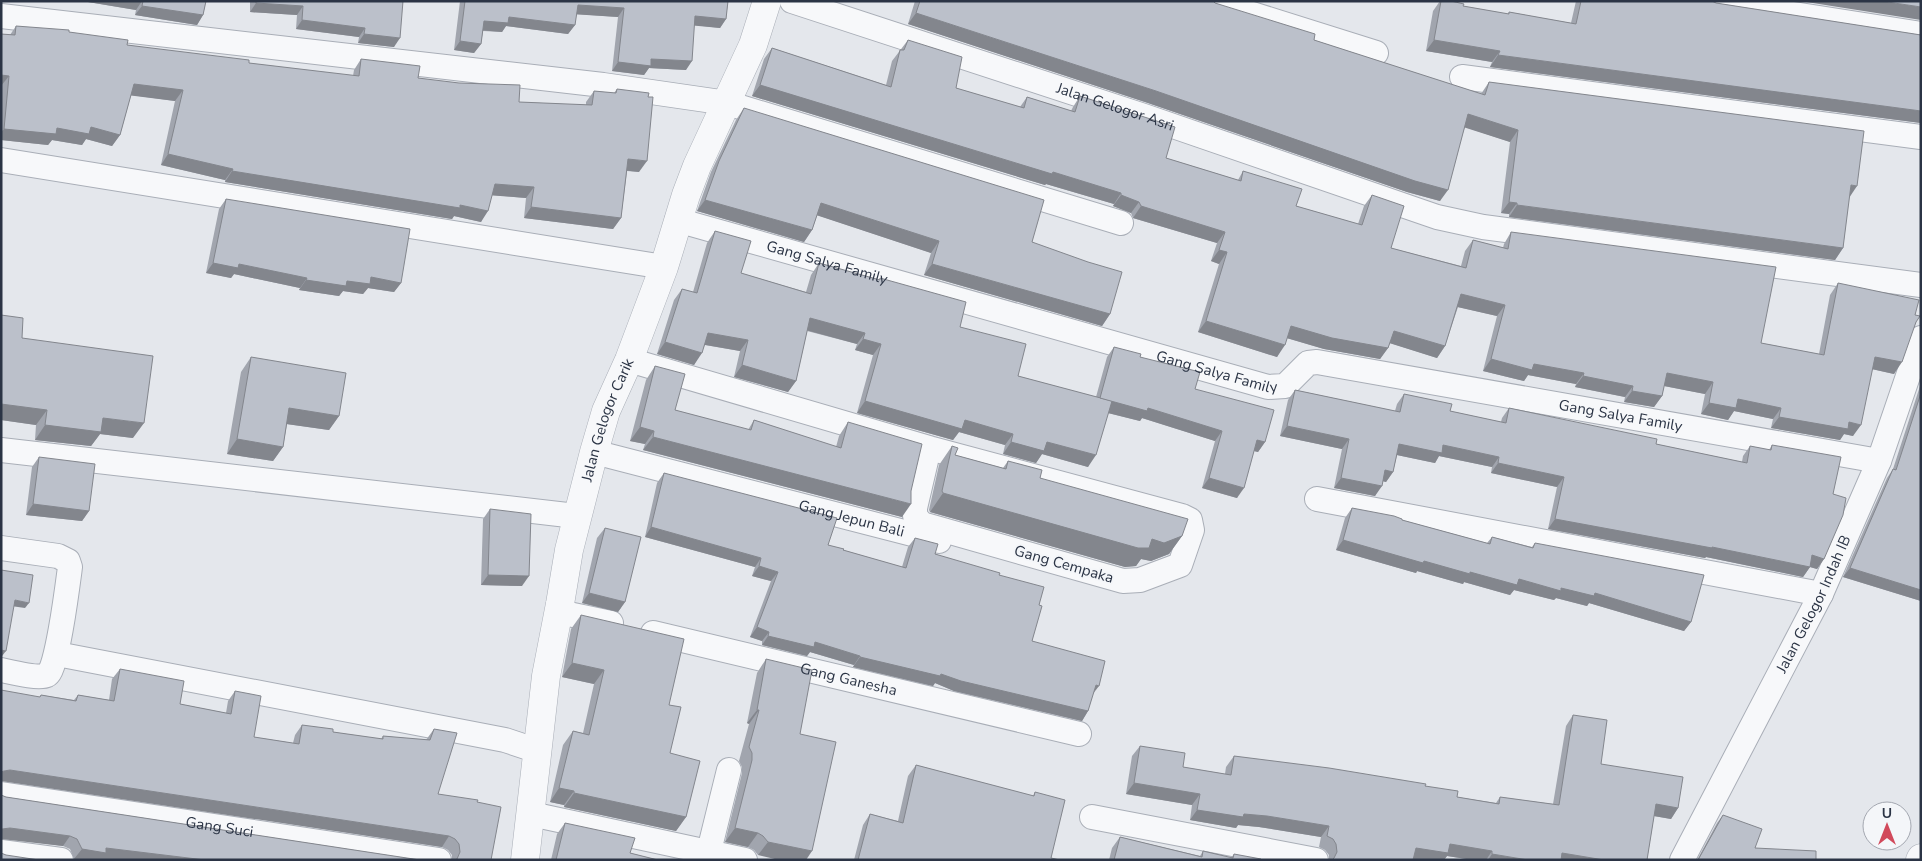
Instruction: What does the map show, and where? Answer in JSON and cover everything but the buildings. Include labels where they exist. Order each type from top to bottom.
[{"type":"street","name":"Jalan Gelogor Carik","points":[[525,860],[546,676],[576,516],[594,452],[606,411],[629,360],[664,267],[677,220],[697,166],[753,45],[767,1]]},
{"type":"street","name":"Jalan Gelogor Asri","points":[[792,1],[1144,116],[1437,217],[1484,227],[1921,285]]},
{"type":"street","points":[[1210,1],[1376,53]]},
{"type":"street","points":[[1710,1],[1921,34]]},
{"type":"street","points":[[1,16],[603,85],[727,103],[1122,223]]},
{"type":"street","points":[[1462,76],[1921,138]]},
{"type":"street","points":[[1,160],[664,267]]},
{"type":"street","name":"Gang Salya Family","points":[[677,220],[1268,387],[1285,386],[1308,363],[1316,362],[1878,461]]},
{"type":"street","name":"Jalan Gelogor Indah IB","points":[[1682,860],[1821,594],[1878,461],[1921,338]]},
{"type":"street","name":"Gang Cempaka","points":[[629,360],[930,448],[1182,516],[1190,520],[1192,530],[1180,565],[1140,580],[1123,581],[922,524],[915,516],[915,508],[930,448]]},
{"type":"street","points":[[1,450],[576,516]]},
{"type":"street","name":"Gang Jepun Bali","points":[[594,452],[892,528],[1108,590]]},
{"type":"street","points":[[1316,499],[1821,594]]},
{"type":"street","points":[[1,548],[58,556],[68,561],[70,567],[52,672],[44,676],[1,670]]},
{"type":"street","name":"Gang Ganesha","points":[[559,612],[1079,734]]},
{"type":"street","points":[[56,654],[505,740],[538,751]]},
{"type":"street","points":[[709,851],[729,770]]},
{"type":"street","name":"Gang Suci","points":[[1,794],[439,860]]},
{"type":"street","points":[[531,814],[746,860]]},
{"type":"street","points":[[1092,817],[1316,860]]},
{"type":"street","points":[[1,852],[61,860]]}]
